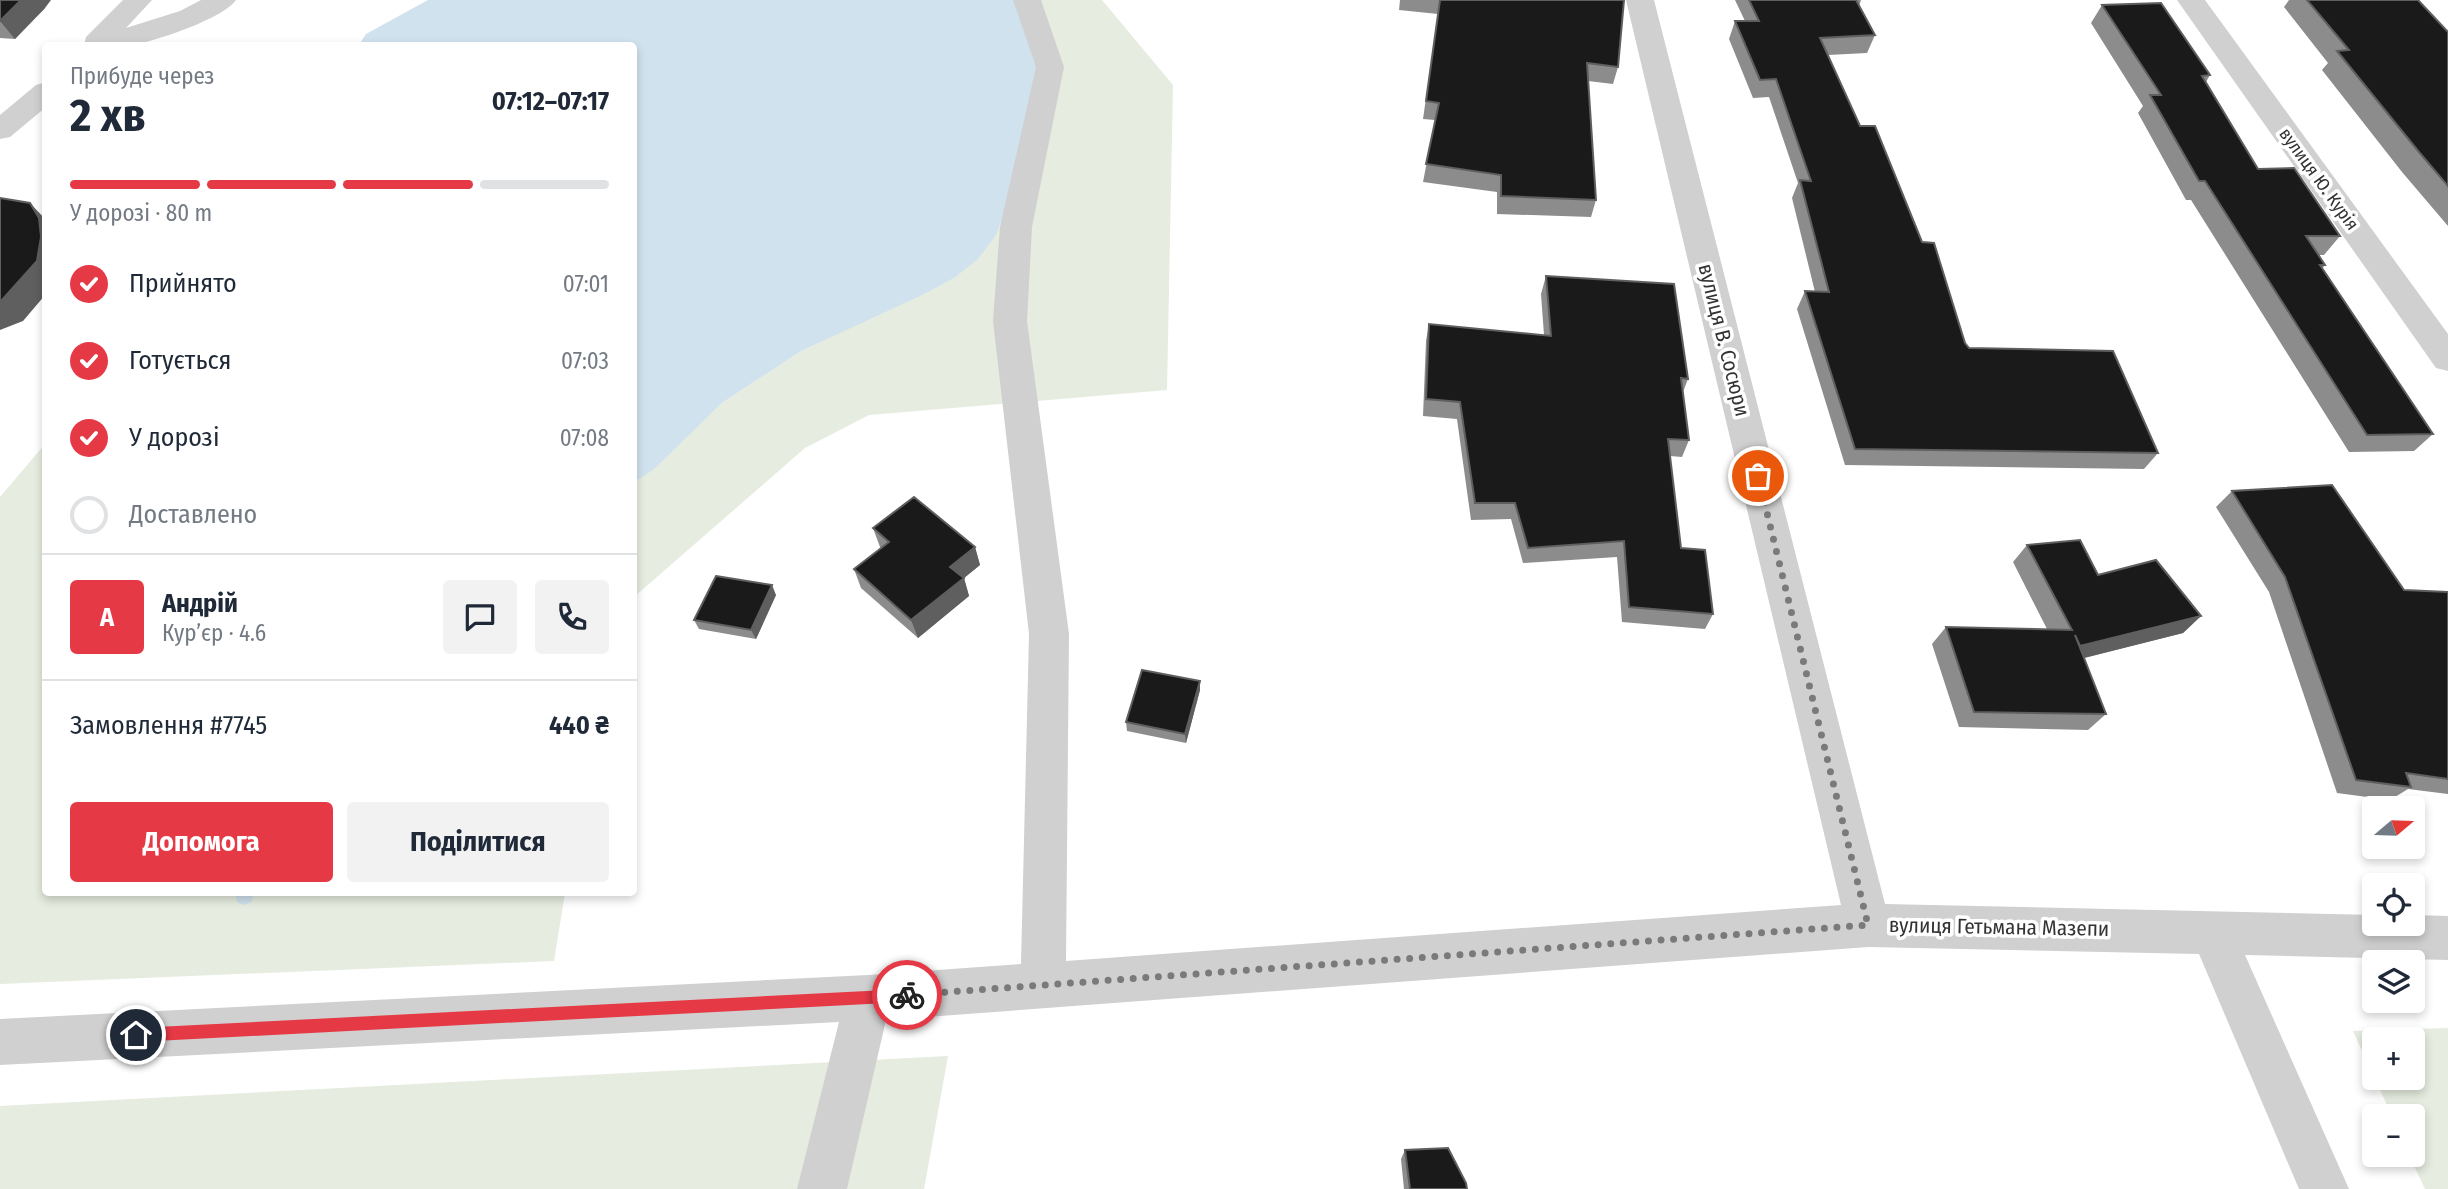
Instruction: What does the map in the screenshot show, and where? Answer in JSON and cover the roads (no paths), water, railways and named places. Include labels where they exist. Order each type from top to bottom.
[{"type":"street","points":[[97,42],[138,0]]},
{"type":"street","points":[[112,42],[190,17],[222,0]]},
{"type":"street","points":[[1027,0],[1050,67],[1016,227],[1010,321],[1049,634],[1043,985]]},
{"type":"street","name":"вулиця В. Сосюри","points":[[1640,0],[1868,925]]},
{"type":"street","name":"вулиця Ю. Курія","points":[[2191,0],[2448,359]]},
{"type":"street","points":[[0,130],[42,94]]},
{"type":"street","name":"вулиця Гетьмана Мазепи","points":[[0,1042],[868,998],[1868,925],[2448,938]]},
{"type":"street","points":[[2213,931],[2324,1189]]},
{"type":"street","points":[[822,1189],[868,998]]},
{"type":"water","points":[[428,0],[1015,0],[1039,75],[1006,208],[996,235],[978,259],[954,278],[922,295],[801,351],[722,403],[653,470],[637,480],[637,42],[361,42],[366,34]]}]
